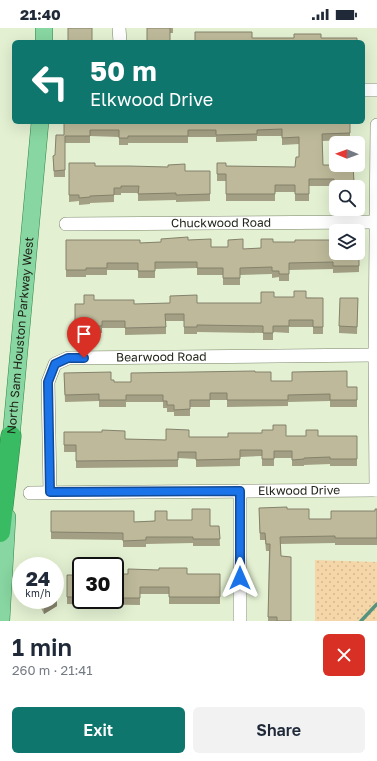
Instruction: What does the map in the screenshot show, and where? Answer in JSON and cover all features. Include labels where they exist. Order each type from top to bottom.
[{"type":"highway","points":[[0,532],[11,436]]},
{"type":"main road","points":[[44,28],[44,40]]},
{"type":"main road","name":"North Sam Houston Parkway West","points":[[1,621],[11,436],[40,124]]},
{"type":"street","points":[[120,28],[120,40]]},
{"type":"street","points":[[365,90],[377,90]]},
{"type":"street","points":[[377,125],[375,355],[377,490]]},
{"type":"street","name":"Chuckwood Road","points":[[66,224],[376,222]]},
{"type":"street","name":"Bearwood Road","points":[[50,492],[48,382],[55,364],[68,358],[375,355]]},
{"type":"street","name":"Elkwood Drive","points":[[30,493],[377,490]]},
{"type":"street","points":[[240,491],[240,621]]},
{"type":"shaded area","points":[[315,560],[377,562],[377,621],[315,621]]},
{"type":"building","points":[[68,28],[92,28],[92,40],[68,40]]},
{"type":"building","points":[[147,28],[170,28],[170,40],[147,40]]},
{"type":"building","points":[[195,32],[252,32],[252,38],[294,38],[294,34],[321,34],[321,38],[357,38],[357,40],[195,40]]},
{"type":"building","points":[[64,124],[350,124],[350,133],[322,134],[323,165],[329,165],[329,172],[353,172],[354,180],[309,179],[309,194],[295,194],[295,185],[275,185],[275,194],[226,194],[226,174],[217,174],[217,163],[226,163],[226,166],[295,167],[296,157],[299,157],[299,137],[282,138],[282,129],[257,130],[257,134],[216,135],[216,130],[188,130],[188,136],[128,136],[128,138],[119,138],[119,130],[90,130],[90,136],[65,136],[65,170],[54,171],[53,156],[55,155],[56,135],[64,135]]},
{"type":"building","points":[[69,163],[95,163],[95,166],[168,167],[168,165],[185,164],[185,171],[210,171],[210,194],[138,194],[139,186],[121,186],[121,188],[114,188],[114,195],[79,198],[79,195],[69,195]]},
{"type":"building","points":[[188,237],[188,240],[211,239],[211,247],[228,247],[228,240],[243,239],[243,249],[261,248],[261,239],[273,239],[273,242],[295,242],[295,240],[329,240],[329,260],[359,260],[359,266],[333,266],[333,262],[289,263],[289,274],[279,274],[279,271],[272,271],[272,267],[240,268],[240,278],[223,278],[223,268],[197,268],[197,262],[155,262],[155,271],[138,271],[138,263],[107,263],[107,268],[66,270],[66,240],[140,240],[140,243],[161,242],[161,239]]},
{"type":"building","points":[[294,291],[306,291],[306,298],[323,298],[323,327],[313,327],[313,320],[289,320],[289,326],[273,326],[273,333],[263,333],[263,326],[197,325],[197,327],[184,327],[184,314],[165,314],[166,327],[125,328],[125,321],[102,321],[102,326],[75,326],[75,304],[84,304],[84,295],[94,295],[94,300],[134,300],[134,304],[170,303],[170,296],[197,295],[197,303],[261,303],[261,292],[274,292],[274,297],[294,297]]},
{"type":"building","points":[[340,298],[358,298],[357,327],[339,326]]},
{"type":"building","points":[[347,371],[347,387],[357,387],[357,400],[330,400],[330,394],[288,395],[288,400],[227,400],[227,393],[210,393],[210,400],[190,400],[190,409],[174,410],[174,405],[167,405],[167,401],[163,401],[163,395],[126,395],[126,400],[99,400],[99,394],[65,395],[64,373],[111,372],[111,380],[114,380],[114,382],[131,382],[131,373],[271,372],[271,381],[292,381],[292,372]]},
{"type":"building","points":[[273,425],[286,425],[286,436],[306,436],[306,430],[318,430],[318,436],[357,436],[357,459],[330,459],[330,457],[292,460],[292,451],[274,451],[274,459],[262,459],[262,450],[240,450],[240,459],[196,460],[196,452],[178,452],[178,460],[76,461],[76,445],[64,445],[64,432],[102,432],[102,430],[125,431],[125,439],[166,440],[166,429],[189,430],[189,437],[228,437],[228,433],[262,433],[262,430],[273,430]]},
{"type":"building","points":[[287,507],[287,509],[309,509],[309,519],[331,519],[331,511],[375,511],[375,509],[377,509],[377,538],[335,538],[335,536],[280,537],[281,556],[291,557],[291,621],[277,621],[277,617],[268,617],[270,544],[266,544],[265,533],[260,533],[259,508]]},
{"type":"building","points":[[192,509],[210,509],[210,526],[219,526],[220,539],[193,539],[193,537],[146,537],[146,540],[123,541],[123,533],[51,532],[51,511],[134,511],[134,522],[155,521],[155,511],[167,511],[167,520],[192,520]]},
{"type":"building","points":[[159,568],[187,568],[187,574],[220,574],[220,597],[169,597],[169,587],[140,587],[140,598],[124,598],[124,574],[128,574],[128,569],[159,570]]},
{"type":"building","points":[[67,575],[72,575],[72,597],[67,597]]},
{"type":"waterway","points":[[361,621],[377,604]]},
{"type":"route","points":[[84,358],[68,358],[55,364],[48,382],[50,492],[240,491],[240,578]]}]
